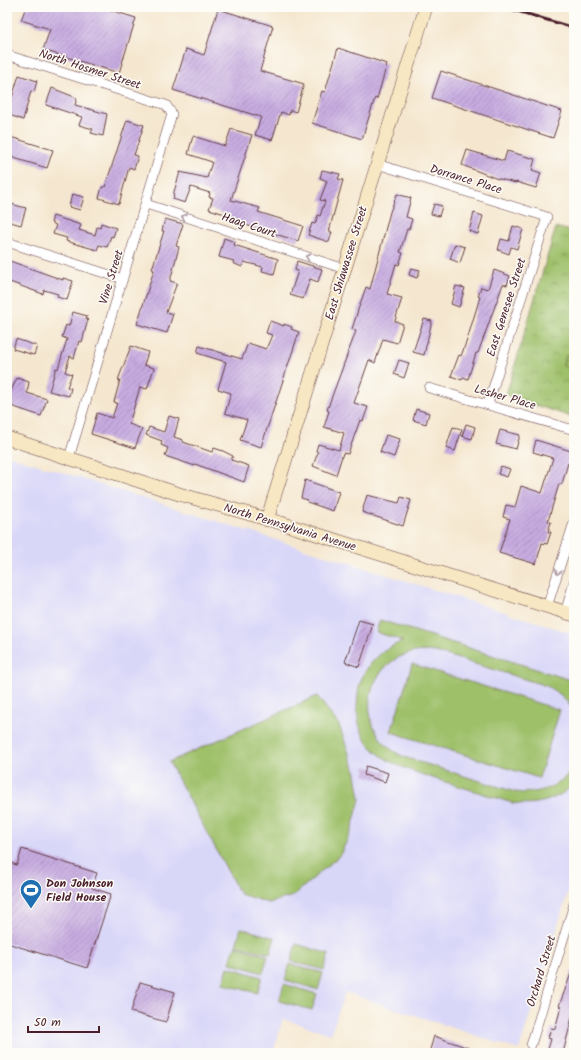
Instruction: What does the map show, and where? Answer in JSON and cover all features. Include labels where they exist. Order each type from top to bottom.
[{"type":"main road","name":"East Shiawassee Street","points":[[267,520],[426,7]]},
{"type":"main road","name":"North Pennsylvania Avenue","points":[[7,438],[179,494],[569,614]]},
{"type":"street","name":"North Hosmer Street","points":[[7,55],[166,105]]},
{"type":"street","name":"Vine Street","points":[[69,458],[171,121],[172,114],[166,105]]},
{"type":"street","name":"Dorrance Place","points":[[377,164],[547,217]]},
{"type":"street","name":"Haag Court","points":[[146,204],[345,268]]},
{"type":"street","name":"East Genesee Street","points":[[488,404],[547,217]]},
{"type":"street","points":[[7,242],[123,279]]},
{"type":"street","name":"Lesher Place","points":[[429,388],[574,430]]},
{"type":"street","points":[[547,607],[574,522]]},
{"type":"street","points":[[569,614],[574,582]]},
{"type":"street","name":"Orchard Street","points":[[531,1045],[574,904]]},
{"type":"shaded area","points":[[7,455],[574,634],[574,873],[519,1050],[345,992],[331,1034],[283,1019],[273,1053],[7,1053],[7,1029],[9,1023],[7,1022]]},
{"type":"green space","points":[[556,227],[574,232],[574,418],[506,395]]},
{"type":"green space","points":[[566,355],[574,358],[574,370],[563,366]]},
{"type":"green space","points":[[380,620],[574,681],[574,710],[561,695],[547,686],[436,652],[413,652],[394,660],[380,673],[372,690],[370,708],[374,727],[385,744],[404,757],[515,792],[524,793],[540,791],[548,788],[563,779],[574,766],[574,784],[560,795],[545,801],[529,804],[512,803],[408,770],[380,755],[369,744],[361,731],[357,714],[358,693],[363,676],[373,661],[387,649],[403,641],[376,632]]},
{"type":"green space","points":[[412,664],[560,710],[539,778],[391,732]]},
{"type":"green space","points":[[317,696],[339,725],[356,773],[360,799],[351,832],[340,855],[293,896],[269,903],[240,894],[169,762]]},
{"type":"green space","points":[[241,928],[275,938],[270,954],[236,945]]},
{"type":"green space","points":[[296,944],[329,954],[324,970],[291,961]]},
{"type":"green space","points":[[235,946],[268,956],[263,973],[230,963]]},
{"type":"green space","points":[[290,964],[323,973],[318,990],[285,980]]},
{"type":"green space","points":[[228,967],[262,977],[257,993],[223,984]]},
{"type":"green space","points":[[284,984],[317,994],[312,1010],[279,1001]]},
{"type":"building","points":[[26,7],[100,7],[136,18],[119,73],[43,50],[50,29],[21,20]]},
{"type":"building","points":[[218,9],[273,26],[260,71],[304,84],[296,112],[290,110],[289,115],[281,112],[272,140],[255,135],[261,117],[173,90],[186,49],[204,55]]},
{"type":"building","points":[[338,48],[387,64],[377,99],[375,98],[362,139],[312,123],[322,91],[325,92]]},
{"type":"building","points":[[441,71],[562,111],[553,138],[432,98]]},
{"type":"building","points":[[19,75],[37,81],[34,92],[31,91],[23,120],[7,114]]},
{"type":"building","points":[[52,88],[77,98],[75,105],[107,114],[103,136],[91,133],[93,129],[79,125],[82,117],[46,105]]},
{"type":"building","points":[[127,120],[144,125],[134,155],[138,156],[134,169],[129,167],[119,204],[99,198],[102,187],[105,187]]},
{"type":"building","points":[[231,129],[252,135],[231,200],[260,208],[258,212],[303,226],[298,241],[226,219],[228,215],[209,209],[213,198],[209,197],[210,193],[191,187],[185,203],[173,199],[180,172],[207,178],[212,162],[188,154],[193,136],[225,146]]},
{"type":"building","points":[[7,136],[53,150],[47,168],[7,156]]},
{"type":"building","points":[[467,150],[504,161],[507,151],[535,159],[532,170],[541,173],[536,188],[495,178],[462,165]]},
{"type":"building","points":[[322,170],[340,174],[338,179],[343,180],[329,232],[332,232],[329,242],[308,235],[312,223],[315,224],[318,215],[320,216],[325,201],[320,200],[327,181],[320,178]]},
{"type":"building","points":[[72,194],[84,197],[80,210],[69,207]]},
{"type":"building","points":[[397,194],[411,198],[406,217],[412,219],[409,229],[407,229],[400,252],[403,253],[399,265],[396,264],[387,294],[402,298],[395,321],[403,324],[397,343],[383,339],[375,363],[369,360],[354,403],[368,407],[363,421],[360,420],[348,454],[343,453],[336,475],[313,466],[318,452],[316,451],[318,444],[339,450],[344,433],[324,427],[329,411],[327,410],[356,331],[352,329],[366,287],[370,289],[390,212]]},
{"type":"building","points":[[7,203],[26,208],[21,225],[7,221]]},
{"type":"building","points":[[434,204],[442,206],[439,216],[431,214]]},
{"type":"building","points":[[474,213],[483,216],[478,234],[469,231]]},
{"type":"building","points":[[53,216],[81,225],[79,230],[95,235],[97,227],[100,228],[101,223],[116,228],[107,247],[99,245],[97,250],[66,241],[67,238],[53,234],[56,225],[51,223]]},
{"type":"building","points":[[165,219],[183,224],[176,246],[179,247],[170,281],[177,283],[166,312],[173,314],[167,333],[137,324],[154,270],[152,269],[164,231],[162,231]]},
{"type":"building","points":[[513,226],[523,229],[517,249],[511,247],[509,254],[498,250],[501,239],[509,241]]},
{"type":"building","points":[[224,238],[235,242],[234,245],[278,259],[274,274],[262,271],[263,267],[244,262],[242,267],[233,263],[234,261],[219,257]]},
{"type":"building","points":[[455,244],[465,247],[460,263],[450,259]]},
{"type":"building","points":[[7,260],[63,280],[63,278],[73,281],[67,300],[57,297],[58,294],[44,290],[43,294],[7,281]]},
{"type":"building","points":[[297,261],[322,269],[318,282],[310,279],[303,299],[290,295],[298,271],[295,270]]},
{"type":"building","points":[[411,268],[420,270],[417,278],[409,275]]},
{"type":"building","points":[[494,270],[510,276],[507,285],[503,284],[478,353],[476,353],[468,379],[463,377],[462,380],[451,376],[459,355],[461,356],[467,340],[480,297],[478,296],[481,287],[488,289]]},
{"type":"building","points":[[456,286],[465,288],[459,307],[451,304]]},
{"type":"building","points":[[73,312],[87,316],[86,319],[88,319],[82,342],[79,341],[74,358],[70,356],[65,372],[72,374],[67,387],[71,388],[69,396],[49,391],[56,368],[58,369],[67,339],[62,337],[66,325],[69,326]]},
{"type":"building","points":[[424,319],[432,321],[424,355],[413,352]]},
{"type":"building","points":[[270,321],[292,327],[291,329],[299,332],[261,447],[240,440],[247,420],[225,413],[231,393],[218,389],[226,362],[197,353],[199,346],[242,359],[248,343],[266,349],[272,335],[266,333]]},
{"type":"building","points":[[16,339],[37,346],[34,355],[13,349]]},
{"type":"building","points":[[131,346],[148,352],[144,365],[154,368],[147,389],[140,387],[129,424],[142,429],[135,448],[91,434],[97,413],[112,418],[117,403],[114,402],[120,380],[118,380]]},
{"type":"building","points":[[399,360],[409,363],[404,378],[394,374]]},
{"type":"building","points":[[17,378],[29,382],[27,393],[47,399],[41,416],[8,405],[10,393]]},
{"type":"building","points":[[416,409],[429,413],[426,424],[413,420]]},
{"type":"building","points":[[169,416],[179,419],[174,437],[183,440],[183,442],[212,452],[214,448],[223,451],[233,456],[231,460],[249,466],[244,482],[195,464],[195,466],[165,456],[168,448],[161,445],[162,441],[146,435],[149,427],[164,432]]},
{"type":"building","points":[[466,424],[475,427],[472,439],[462,436]]},
{"type":"building","points":[[453,427],[462,429],[455,451],[446,448]]},
{"type":"building","points":[[500,430],[520,435],[516,449],[496,444]]},
{"type":"building","points":[[386,435],[400,439],[394,457],[380,452]]},
{"type":"building","points":[[536,440],[574,452],[574,464],[568,463],[562,484],[559,484],[548,521],[551,522],[548,532],[551,532],[547,544],[542,543],[536,564],[499,553],[510,519],[503,517],[506,505],[515,507],[521,486],[542,493],[553,458],[533,452]]},
{"type":"building","points":[[501,466],[510,469],[507,477],[498,474]]},
{"type":"building","points":[[305,480],[339,492],[333,511],[307,502],[308,500],[301,498]]},
{"type":"building","points":[[367,495],[399,503],[401,497],[411,500],[403,526],[362,512]]},
{"type":"building","points":[[359,620],[373,624],[359,667],[345,662]]},
{"type":"building","points":[[366,766],[388,773],[385,782],[364,775]]},
{"type":"building","points":[[22,849],[97,873],[92,888],[111,894],[87,968],[7,943],[7,862],[17,865]]},
{"type":"building","points":[[572,971],[574,971],[574,1010],[563,1053],[547,1053],[551,1039],[548,1038],[551,1028],[555,1029],[561,1007],[559,1006]]},
{"type":"building","points":[[140,982],[175,992],[166,1022],[131,1012]]},
{"type":"building","points":[[434,1036],[477,1051],[477,1053],[429,1053]]},
{"type":"railway","points":[[504,7],[574,28]]},
{"type":"place","name":"Don Johnson Field House","points":[[31,910]]}]
